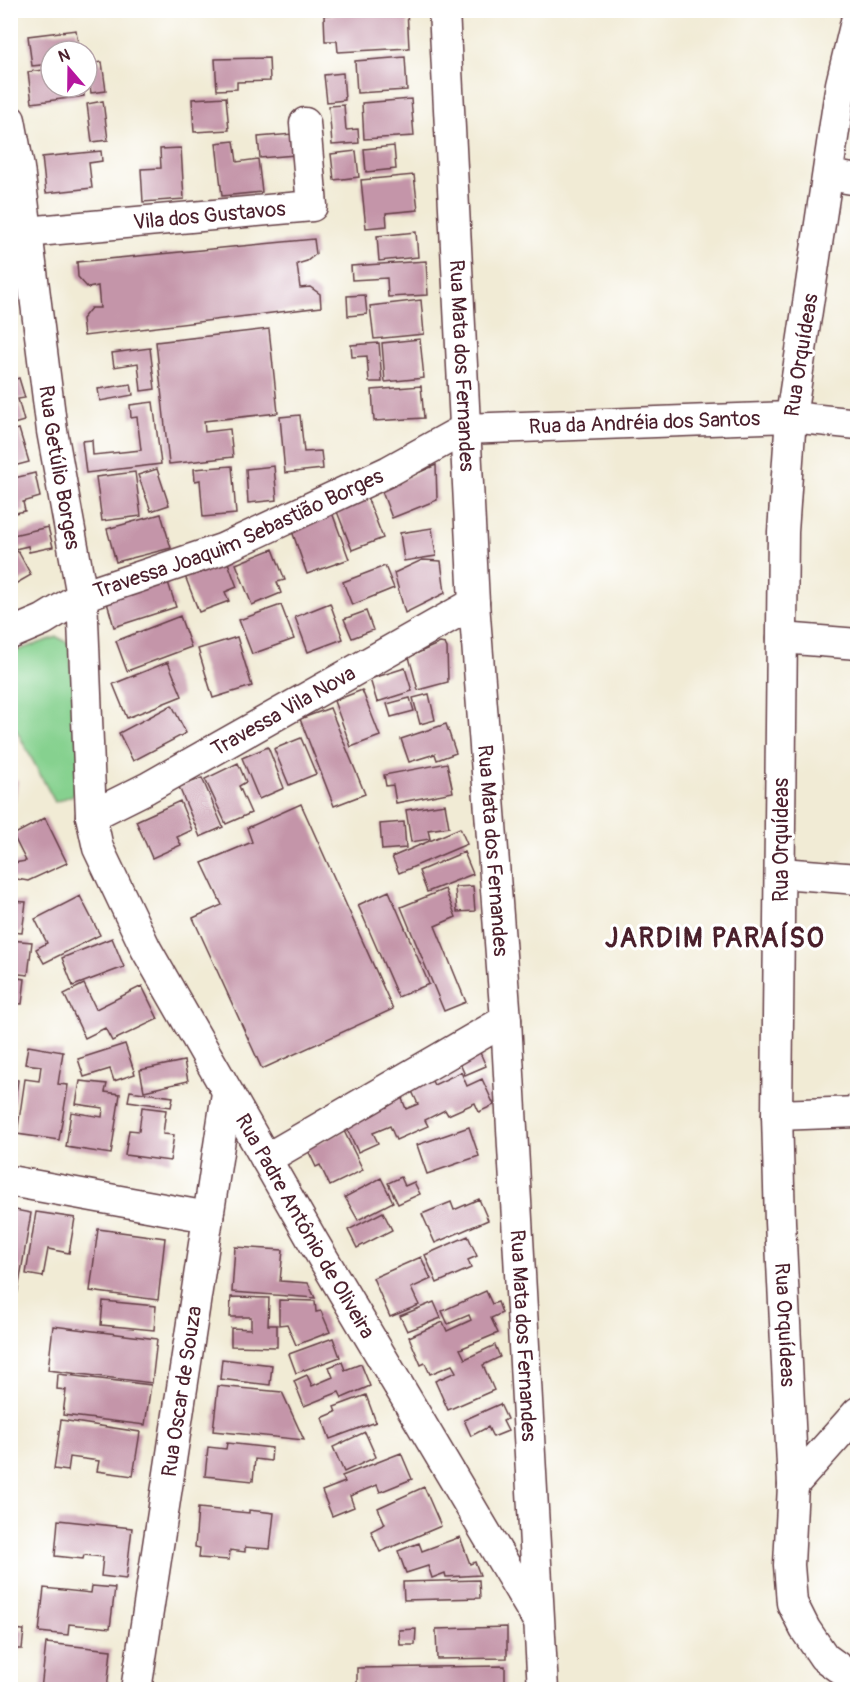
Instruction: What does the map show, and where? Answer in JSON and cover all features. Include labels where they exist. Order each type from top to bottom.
[{"type":"street","name":"Rua Mata dos Fernandes","points":[[444,10],[474,603],[506,1020],[543,1689]]},
{"type":"street","name":"Rua Orquídeas","points":[[858,13],[841,84],[843,177],[791,417],[783,532],[777,1115],[793,1485],[789,1565],[792,1603],[805,1629],[825,1657],[858,1682]]},
{"type":"street","name":"Rua Getúlio Borges","points":[[10,120],[15,171],[26,232],[52,431],[82,596],[91,816]]},
{"type":"street","name":"Vila dos Gustavos","points":[[26,232],[312,206],[305,123]]},
{"type":"street","name":"Rua da Andréia dos Santos","points":[[465,429],[791,417],[858,424]]},
{"type":"street","name":"Travessa Joaquim Sebastião Borges","points":[[10,634],[43,620],[82,596],[222,549],[389,471],[465,429]]},
{"type":"street","name":"Travessa Vila Nova","points":[[91,816],[147,788],[474,603]]},
{"type":"street","points":[[782,638],[858,644]]},
{"type":"street","name":"Rua Padre Antônio de Oliveira","points":[[91,816],[98,848],[146,949],[227,1093],[540,1624]]},
{"type":"street","points":[[781,873],[858,879]]},
{"type":"street","points":[[266,1159],[506,1020]]},
{"type":"street","name":"Rua Oscar de Souza","points":[[136,1689],[227,1093]]},
{"type":"street","points":[[777,1115],[858,1112]]},
{"type":"street","points":[[10,1181],[208,1217]]},
{"type":"street","points":[[793,1485],[858,1412]]},
{"type":"green space","points":[[57,637],[69,643],[83,777],[73,795],[55,802],[11,720],[10,653]]},
{"type":"building","points":[[407,10],[409,48],[338,52],[337,41],[325,41],[324,15]]},
{"type":"building","points":[[76,30],[77,39],[39,39],[39,65],[32,66],[28,36]]},
{"type":"building","points":[[405,57],[407,90],[357,93],[355,61]]},
{"type":"building","points":[[269,58],[270,81],[237,82],[237,89],[217,90],[215,59]]},
{"type":"building","points":[[99,62],[102,62],[106,91],[99,92]]},
{"type":"building","points":[[39,71],[39,99],[62,99],[32,103],[28,72]]},
{"type":"building","points":[[343,73],[345,100],[327,102],[324,75]]},
{"type":"building","points":[[226,97],[229,130],[194,132],[192,99]]},
{"type":"building","points":[[411,99],[414,136],[364,139],[362,103]]},
{"type":"building","points":[[103,101],[108,140],[92,142],[87,104]]},
{"type":"building","points":[[344,105],[346,130],[358,129],[359,143],[332,145],[329,106]]},
{"type":"building","points":[[293,134],[295,155],[260,158],[258,137]]},
{"type":"building","points":[[234,141],[237,162],[258,159],[262,192],[222,196],[216,143]]},
{"type":"building","points":[[394,146],[396,169],[366,172],[364,149]]},
{"type":"building","points":[[181,148],[184,199],[143,202],[141,169],[161,168],[160,149]]},
{"type":"building","points":[[101,151],[102,161],[89,163],[92,188],[46,193],[42,157]]},
{"type":"building","points":[[356,151],[359,177],[334,180],[331,154]]},
{"type":"building","points":[[414,175],[418,210],[386,213],[387,226],[366,228],[361,180]]},
{"type":"building","points":[[416,232],[418,257],[379,261],[377,236]]},
{"type":"building","points":[[314,239],[316,254],[307,261],[297,264],[300,288],[310,287],[320,294],[321,307],[84,336],[82,319],[91,308],[100,308],[98,286],[88,288],[78,277],[77,262]]},
{"type":"building","points":[[426,261],[428,295],[388,297],[387,278],[352,280],[351,266]]},
{"type":"building","points":[[365,295],[367,314],[348,316],[347,296]]},
{"type":"building","points":[[421,300],[424,334],[374,339],[370,306]]},
{"type":"building","points":[[269,329],[278,413],[204,421],[205,432],[230,429],[233,457],[169,464],[156,342]]},
{"type":"building","points":[[420,339],[424,378],[385,382],[382,343]]},
{"type":"building","points":[[379,343],[382,382],[369,382],[367,356],[352,357],[351,345]]},
{"type":"building","points":[[150,348],[155,389],[141,391],[138,363],[114,367],[112,353]]},
{"type":"building","points":[[19,378],[25,398],[18,399],[24,421],[10,425],[10,381]]},
{"type":"building","points":[[131,384],[133,395],[100,401],[98,389]]},
{"type":"building","points":[[421,386],[424,418],[374,421],[372,390]]},
{"type":"building","points":[[153,402],[161,464],[86,473],[82,441],[92,440],[93,455],[141,450],[137,417],[131,418],[130,405]]},
{"type":"building","points":[[300,415],[304,452],[321,451],[323,469],[285,473],[280,417]]},
{"type":"building","points":[[19,429],[29,462],[10,467],[10,431]]},
{"type":"building","points":[[436,465],[437,500],[392,518],[381,489]]},
{"type":"building","points":[[232,466],[236,514],[203,517],[200,480],[195,481],[194,469]]},
{"type":"building","points":[[274,466],[277,500],[248,503],[246,469]]},
{"type":"building","points":[[157,469],[169,505],[151,511],[138,475]]},
{"type":"building","points":[[135,472],[141,516],[102,521],[96,477]]},
{"type":"building","points":[[35,473],[40,497],[23,502],[25,511],[10,514],[10,479]]},
{"type":"building","points":[[367,497],[383,538],[352,550],[336,509]]},
{"type":"building","points":[[330,507],[349,559],[307,574],[292,531],[315,522],[311,514]]},
{"type":"building","points":[[161,514],[171,548],[116,562],[107,529]]},
{"type":"building","points":[[48,527],[53,547],[29,552],[28,546],[15,549],[13,535]]},
{"type":"building","points":[[432,528],[436,556],[404,561],[400,533]]},
{"type":"building","points":[[273,549],[285,580],[277,582],[281,593],[252,605],[236,564]]},
{"type":"building","points":[[18,551],[31,575],[10,587],[10,555]]},
{"type":"building","points":[[227,560],[237,587],[225,592],[229,601],[199,612],[185,576]]},
{"type":"building","points":[[422,560],[441,561],[445,593],[405,613],[394,573]]},
{"type":"building","points":[[385,566],[394,588],[352,605],[343,582]]},
{"type":"building","points":[[167,579],[176,607],[114,627],[106,599]]},
{"type":"building","points":[[330,603],[343,639],[308,652],[295,617]]},
{"type":"building","points":[[281,605],[294,639],[252,654],[239,620]]},
{"type":"building","points":[[366,611],[373,630],[352,638],[344,619]]},
{"type":"building","points":[[180,616],[191,647],[127,671],[116,641]]},
{"type":"building","points":[[237,637],[252,686],[213,698],[198,649]]},
{"type":"building","points":[[440,643],[445,644],[447,648],[448,682],[418,690],[409,657]]},
{"type":"building","points":[[168,662],[182,696],[127,718],[113,684]]},
{"type":"building","points":[[405,668],[412,691],[377,702],[370,679]]},
{"type":"building","points":[[362,690],[380,736],[351,747],[334,701]]},
{"type":"building","points":[[429,694],[435,720],[420,724],[413,698]]},
{"type":"building","points":[[410,698],[414,711],[391,717],[387,704]]},
{"type":"building","points":[[172,705],[186,733],[133,761],[119,733]]},
{"type":"building","points":[[330,708],[365,794],[334,806],[300,719]]},
{"type":"building","points":[[446,724],[456,753],[437,760],[435,754],[409,762],[401,739]]},
{"type":"building","points":[[301,738],[316,774],[289,785],[274,749]]},
{"type":"building","points":[[268,747],[284,788],[259,799],[242,758]]},
{"type":"building","points":[[238,763],[246,782],[239,786],[251,813],[226,824],[205,779]]},
{"type":"building","points":[[447,763],[453,792],[396,803],[393,785],[386,786],[384,775]]},
{"type":"building","points":[[202,778],[223,827],[200,837],[179,787]]},
{"type":"building","points":[[10,779],[18,780],[15,802],[10,801]]},
{"type":"building","points":[[180,801],[192,830],[177,837],[181,845],[152,858],[136,821]]},
{"type":"building","points":[[301,804],[393,1009],[262,1069],[193,918],[222,905],[202,863],[252,842],[247,828]]},
{"type":"building","points":[[445,804],[449,827],[428,830],[430,839],[411,842],[406,810]]},
{"type":"building","points":[[45,818],[67,863],[28,881],[11,878],[14,863],[26,861],[13,835]]},
{"type":"building","points":[[404,822],[406,848],[382,850],[380,824]]},
{"type":"building","points":[[460,828],[467,844],[399,873],[392,857]]},
{"type":"building","points":[[464,852],[473,874],[427,892],[419,871]]},
{"type":"building","points":[[473,886],[475,911],[457,912],[455,887]]},
{"type":"building","points":[[445,889],[456,917],[435,926],[466,1002],[444,1011],[401,907]]},
{"type":"building","points":[[389,891],[429,984],[398,997],[358,905]]},
{"type":"building","points":[[80,896],[100,935],[44,963],[36,949],[47,943],[35,919]]},
{"type":"building","points":[[10,901],[26,902],[22,933],[10,932]]},
{"type":"building","points":[[112,938],[124,967],[73,986],[62,958]]},
{"type":"building","points":[[10,940],[32,942],[28,975],[10,973]]},
{"type":"building","points":[[10,977],[25,979],[22,1004],[10,1003]]},
{"type":"building","points":[[84,984],[96,1009],[142,986],[158,1019],[112,1041],[105,1028],[85,1038],[64,994]]},
{"type":"building","points":[[125,1044],[135,1074],[114,1081],[110,1069],[84,1077],[78,1059]]},
{"type":"building","points":[[28,1046],[63,1052],[58,1084],[68,1085],[59,1140],[17,1134],[25,1079],[39,1081],[41,1066],[25,1064]]},
{"type":"building","points":[[478,1048],[486,1066],[465,1075],[457,1057]]},
{"type":"building","points":[[184,1061],[188,1081],[144,1091],[140,1070]]},
{"type":"building","points":[[461,1072],[467,1086],[482,1079],[494,1105],[479,1112],[475,1103],[448,1115],[445,1110],[425,1120],[428,1126],[396,1140],[390,1126],[373,1133],[378,1143],[358,1152],[344,1122],[401,1096],[406,1109],[418,1104],[411,1089],[431,1079],[434,1085]]},
{"type":"building","points":[[10,1078],[18,1080],[12,1117],[10,1117]]},
{"type":"building","points":[[80,1081],[107,1084],[105,1092],[120,1094],[111,1154],[66,1147],[71,1112],[102,1117],[103,1108],[76,1104]]},
{"type":"building","points":[[130,1091],[173,1097],[171,1107],[128,1101]]},
{"type":"building","points":[[142,1107],[166,1110],[163,1134],[174,1135],[170,1161],[125,1155],[129,1130],[139,1131]]},
{"type":"building","points":[[469,1127],[479,1156],[427,1174],[417,1145]]},
{"type":"building","points":[[344,1131],[363,1170],[330,1186],[320,1165],[316,1167],[307,1148]]},
{"type":"building","points":[[401,1177],[405,1186],[414,1182],[420,1194],[398,1204],[388,1183]]},
{"type":"building","points":[[381,1178],[393,1202],[358,1220],[345,1197]]},
{"type":"building","points":[[479,1199],[488,1220],[435,1243],[422,1214],[451,1202],[454,1210]]},
{"type":"building","points":[[10,1209],[31,1213],[17,1296],[10,1295]]},
{"type":"building","points":[[36,1212],[75,1218],[69,1253],[48,1249],[43,1277],[26,1274]]},
{"type":"building","points":[[383,1212],[392,1230],[357,1248],[348,1230]]},
{"type":"building","points":[[98,1229],[165,1238],[158,1300],[90,1291]]},
{"type":"building","points":[[468,1236],[477,1256],[468,1260],[471,1268],[437,1283],[425,1255]]},
{"type":"building","points":[[235,1247],[283,1250],[280,1281],[308,1283],[315,1298],[232,1292]]},
{"type":"building","points":[[421,1257],[431,1279],[411,1288],[419,1305],[390,1317],[373,1278]]},
{"type":"building","points":[[486,1291],[492,1304],[498,1302],[502,1313],[491,1318],[498,1333],[460,1349],[465,1359],[495,1345],[500,1357],[483,1365],[494,1390],[448,1410],[435,1381],[456,1372],[452,1365],[430,1374],[425,1363],[421,1365],[409,1337],[443,1322],[447,1331],[471,1320],[469,1315],[448,1324],[442,1311]]},
{"type":"building","points":[[231,1297],[269,1298],[268,1325],[277,1325],[277,1347],[231,1346],[231,1328],[251,1329],[251,1317],[230,1317]]},
{"type":"building","points":[[279,1300],[315,1301],[316,1312],[321,1311],[330,1332],[296,1345],[287,1324],[279,1325]]},
{"type":"building","points":[[103,1301],[156,1306],[154,1330],[101,1325]]},
{"type":"building","points":[[434,1302],[441,1318],[407,1331],[400,1316]]},
{"type":"building","points":[[53,1326],[157,1339],[152,1383],[48,1370]]},
{"type":"building","points":[[333,1338],[340,1357],[296,1373],[289,1354]]},
{"type":"building","points":[[222,1359],[272,1365],[270,1385],[220,1379]]},
{"type":"building","points":[[342,1362],[345,1370],[361,1364],[370,1386],[342,1398],[339,1392],[304,1406],[294,1381],[307,1375],[312,1386],[333,1377],[329,1367]]},
{"type":"building","points":[[58,1374],[151,1385],[145,1425],[63,1415],[66,1390],[57,1389]]},
{"type":"building","points":[[218,1386],[282,1392],[304,1440],[213,1431]]},
{"type":"building","points":[[366,1395],[376,1422],[330,1439],[322,1418],[336,1412],[334,1407]]},
{"type":"building","points":[[500,1404],[507,1419],[503,1421],[508,1431],[493,1437],[488,1427],[471,1436],[464,1420]]},
{"type":"building","points":[[61,1420],[140,1432],[133,1476],[97,1471],[99,1461],[70,1457],[68,1471],[54,1469]]},
{"type":"building","points":[[365,1432],[376,1457],[344,1472],[333,1447]]},
{"type":"building","points":[[227,1443],[272,1448],[271,1461],[255,1459],[253,1481],[205,1476],[208,1447],[226,1449]]},
{"type":"building","points":[[401,1453],[412,1479],[380,1492],[377,1485],[350,1496],[354,1507],[332,1516],[322,1491],[345,1482],[342,1476]]},
{"type":"building","points":[[424,1487],[441,1526],[380,1552],[371,1531],[385,1524],[378,1508]]},
{"type":"building","points":[[198,1508],[274,1513],[270,1549],[245,1547],[245,1552],[230,1550],[229,1560],[199,1558],[200,1548],[195,1547]]},
{"type":"building","points":[[58,1520],[132,1528],[126,1579],[101,1576],[103,1557],[84,1555],[83,1559],[55,1556]]},
{"type":"building","points":[[460,1537],[470,1564],[475,1562],[480,1575],[446,1577],[445,1573],[432,1578],[428,1566],[406,1573],[398,1551],[419,1543],[422,1551]]},
{"type":"building","points":[[479,1580],[480,1598],[404,1600],[403,1582]]},
{"type":"building","points":[[92,1586],[115,1588],[110,1628],[69,1624],[68,1635],[39,1632],[44,1588],[91,1593]]},
{"type":"building","points":[[507,1627],[507,1658],[437,1659],[436,1629]]},
{"type":"building","points":[[10,1629],[24,1630],[22,1649],[10,1649]]},
{"type":"building","points":[[416,1629],[415,1645],[400,1645],[399,1630]]},
{"type":"building","points":[[46,1643],[111,1650],[107,1690],[41,1690]]},
{"type":"building","points":[[505,1666],[505,1690],[357,1690],[357,1668]]},
{"type":"district","name":"JARDIM PARAÍSO","points":[[715,938]]}]
